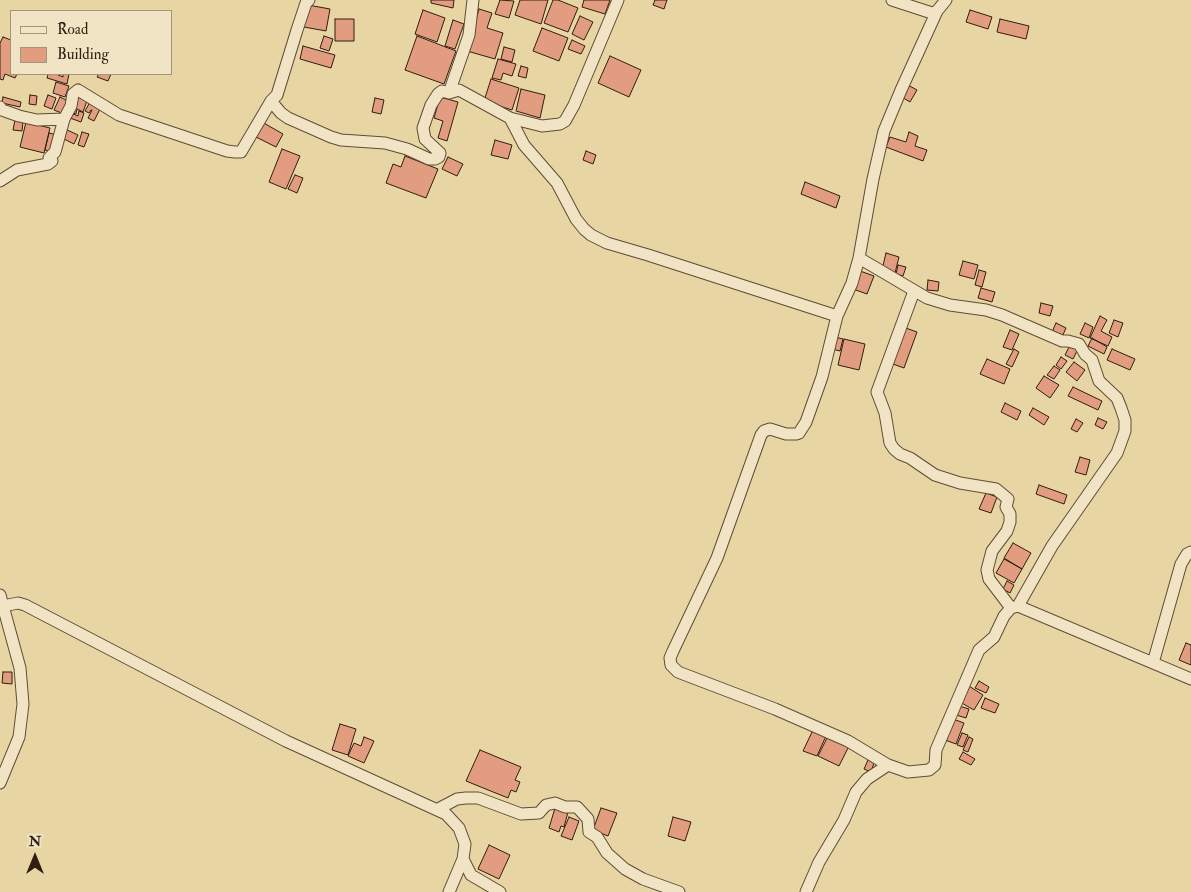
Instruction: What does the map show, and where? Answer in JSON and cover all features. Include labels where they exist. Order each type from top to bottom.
[{"type":"street","points":[[0,181],[17,170],[48,164],[52,161],[49,158],[55,152],[64,119],[71,106],[73,94],[78,90],[119,115],[226,151],[241,152],[271,101],[277,96],[306,3],[309,0]]},
{"type":"street","points":[[449,93],[469,36],[473,0]]},
{"type":"street","points":[[271,101],[288,118],[331,137],[341,140],[385,143],[407,149],[429,159],[436,159],[440,153],[425,139],[423,128],[431,105],[442,91],[449,93],[459,90],[510,118],[542,126],[560,124],[565,121],[574,105],[618,0]]},
{"type":"street","points":[[892,0],[924,11],[932,13],[936,11]]},
{"type":"street","points":[[859,258],[914,291],[936,301],[986,310],[1062,341],[1079,344],[1085,354],[1092,360],[1099,381],[1116,398],[1122,408],[1125,420],[1125,431],[1117,453],[1052,546],[1014,607],[1004,616],[994,637],[978,650],[936,750],[935,765],[929,770],[908,772],[888,765],[848,741],[775,709],[678,672],[671,665],[670,658],[717,558],[761,435],[764,431],[770,429],[786,434],[796,434],[803,428],[822,377],[837,316],[852,283],[859,258],[873,179],[884,131],[936,11],[946,0]]},
{"type":"street","points":[[0,107],[2,110],[19,116],[37,120],[64,119]]},
{"type":"street","points":[[510,118],[524,145],[557,183],[576,219],[591,235],[607,244],[648,255],[837,316]]},
{"type":"street","points":[[914,291],[877,392],[885,413],[890,443],[894,449],[935,475],[960,483],[996,489],[1008,499],[1006,507],[1010,514],[1010,522],[1007,531],[992,551],[987,570],[988,579],[1014,607],[1191,679]]},
{"type":"street","points":[[1153,663],[1181,564],[1184,558],[1191,552]]},
{"type":"street","points":[[0,783],[20,737],[23,715],[20,668],[3,602],[18,603],[286,741],[438,809],[453,820],[459,828],[465,844],[462,859],[449,892]]},
{"type":"street","points":[[806,892],[823,854],[844,820],[856,792],[867,779],[888,765]]},
{"type":"street","points":[[438,809],[466,798],[478,798],[522,814],[539,813],[546,805],[555,803],[565,806],[577,806],[588,819],[589,832],[597,837],[607,853],[625,870],[643,879],[679,892]]},
{"type":"street","points":[[462,859],[472,875],[500,892]]},
{"type":"building","points":[[431,0],[454,0],[453,8],[431,3]]},
{"type":"building","points":[[500,0],[514,1],[509,18],[495,14]]},
{"type":"building","points":[[520,0],[548,0],[541,24],[515,15]]},
{"type":"building","points":[[553,0],[558,0],[578,8],[568,32],[544,23]]},
{"type":"building","points":[[584,0],[610,0],[605,14],[582,7]]},
{"type":"building","points":[[655,0],[667,0],[664,9],[653,5]]},
{"type":"building","points":[[308,5],[330,9],[326,31],[304,27]]},
{"type":"building","points":[[479,9],[492,13],[487,28],[503,33],[495,59],[467,51]]},
{"type":"building","points":[[423,10],[445,18],[437,42],[415,34]]},
{"type":"building","points":[[970,10],[992,17],[988,29],[966,22]]},
{"type":"building","points":[[580,16],[593,22],[584,40],[572,34]]},
{"type":"building","points":[[335,19],[354,19],[354,41],[335,41]]},
{"type":"building","points":[[1000,19],[1029,26],[1026,39],[997,32]]},
{"type":"building","points":[[453,20],[464,24],[455,49],[445,46]]},
{"type":"building","points":[[542,28],[568,38],[559,61],[533,51]]},
{"type":"building","points":[[324,36],[333,39],[329,51],[320,48]]},
{"type":"building","points":[[417,36],[456,51],[444,84],[405,70]]},
{"type":"building","points":[[3,37],[10,40],[10,75],[16,75],[15,78],[5,74],[3,80],[0,79],[0,43]]},
{"type":"building","points":[[572,40],[585,46],[581,54],[568,49]]},
{"type":"building","points":[[303,46],[335,55],[331,68],[300,59]]},
{"type":"building","points":[[504,47],[515,50],[512,62],[501,59]]},
{"type":"building","points":[[610,56],[641,70],[629,97],[598,83]]},
{"type":"building","points":[[498,59],[516,64],[512,76],[503,73],[501,80],[492,78]]},
{"type":"building","points":[[521,66],[528,68],[526,78],[518,76]]},
{"type":"building","points":[[48,75],[63,77],[63,75],[69,75],[67,84],[47,78]]},
{"type":"building","points":[[98,75],[111,75],[108,81],[97,77]]},
{"type":"building","points":[[491,79],[519,88],[512,110],[484,101]]},
{"type":"building","points":[[56,82],[69,86],[65,97],[53,93]]},
{"type":"building","points":[[906,84],[917,90],[910,102],[900,96]]},
{"type":"building","points":[[521,89],[545,95],[540,118],[516,111]]},
{"type":"building","points":[[76,94],[88,98],[83,112],[77,109],[76,114],[69,112]]},
{"type":"building","points":[[30,95],[37,96],[36,105],[29,104]]},
{"type":"building","points":[[48,95],[56,98],[52,109],[44,106]]},
{"type":"building","points":[[3,97],[21,102],[20,107],[2,103]]},
{"type":"building","points":[[60,97],[70,102],[64,114],[54,110]]},
{"type":"building","points":[[440,97],[458,102],[447,141],[438,138],[443,121],[434,118]]},
{"type":"building","points":[[375,98],[384,100],[381,114],[372,112]]},
{"type":"building","points":[[90,102],[101,107],[94,121],[88,118],[92,110],[89,113],[85,111]]},
{"type":"building","points":[[79,111],[84,113],[81,122],[70,118],[71,113],[78,116]]},
{"type":"building","points":[[15,120],[23,121],[22,131],[13,130]]},
{"type":"building","points":[[26,122],[50,128],[44,153],[20,147]]},
{"type":"building","points":[[262,122],[283,134],[276,147],[254,136]]},
{"type":"building","points":[[65,129],[78,135],[74,144],[60,137]]},
{"type":"building","points":[[82,132],[89,134],[84,147],[78,145]]},
{"type":"building","points":[[909,132],[918,136],[915,146],[927,150],[923,161],[886,147],[890,137],[906,142]]},
{"type":"building","points":[[49,133],[57,135],[53,152],[45,150]]},
{"type":"building","points":[[495,140],[512,145],[508,159],[491,155]]},
{"type":"building","points":[[282,149],[300,156],[286,189],[269,182]]},
{"type":"building","points":[[586,151],[596,155],[593,164],[583,160]]},
{"type":"building","points":[[405,156],[438,169],[426,198],[386,183],[393,164],[401,167]]},
{"type":"building","points":[[448,157],[463,164],[457,176],[442,169]]},
{"type":"building","points":[[295,175],[303,178],[297,193],[288,189]]},
{"type":"building","points":[[805,182],[840,196],[836,208],[801,194]]},
{"type":"building","points":[[886,253],[899,257],[895,273],[882,270]]},
{"type":"building","points":[[963,261],[978,265],[974,279],[959,275]]},
{"type":"building","points":[[898,265],[906,267],[903,276],[896,274]]},
{"type":"building","points":[[979,270],[986,272],[982,287],[975,285]]},
{"type":"building","points":[[860,271],[874,276],[867,294],[853,289]]},
{"type":"building","points":[[928,280],[939,282],[938,291],[927,290]]},
{"type":"building","points":[[981,288],[995,292],[992,302],[978,298]]},
{"type":"building","points":[[1041,303],[1053,306],[1050,316],[1039,313]]},
{"type":"building","points":[[1100,316],[1107,320],[1101,331],[1112,337],[1108,346],[1090,338]]},
{"type":"building","points":[[1114,320],[1123,323],[1118,337],[1109,333]]},
{"type":"building","points":[[1056,323],[1066,328],[1062,337],[1052,332]]},
{"type":"building","points":[[1085,323],[1093,327],[1089,338],[1080,334]]},
{"type":"building","points":[[903,327],[917,332],[904,368],[890,363]]},
{"type":"building","points":[[1010,330],[1019,334],[1012,350],[1003,347]]},
{"type":"building","points":[[835,337],[843,339],[840,351],[832,349]]},
{"type":"building","points":[[1092,338],[1107,347],[1104,354],[1088,346]]},
{"type":"building","points":[[844,339],[865,344],[859,370],[838,365]]},
{"type":"building","points":[[1071,343],[1079,347],[1073,359],[1065,355]]},
{"type":"building","points":[[1014,349],[1019,352],[1012,367],[1006,364]]},
{"type":"building","points":[[1112,349],[1135,359],[1130,370],[1107,360]]},
{"type":"building","points":[[1061,357],[1067,361],[1061,369],[1056,365]]},
{"type":"building","points":[[987,359],[1010,369],[1004,384],[980,374]]},
{"type":"building","points":[[1074,362],[1085,370],[1077,381],[1066,372]]},
{"type":"building","points":[[1054,366],[1060,370],[1054,379],[1047,375]]},
{"type":"building","points":[[1044,376],[1059,385],[1050,398],[1036,388]]},
{"type":"building","points":[[1073,387],[1102,401],[1098,410],[1068,396]]},
{"type":"building","points":[[1005,403],[1021,411],[1017,420],[1001,412]]},
{"type":"building","points":[[1033,408],[1049,417],[1044,425],[1029,415]]},
{"type":"building","points":[[1098,418],[1107,422],[1103,429],[1095,425]]},
{"type":"building","points":[[1076,419],[1083,423],[1077,432],[1071,429]]},
{"type":"building","points":[[1080,457],[1090,460],[1086,475],[1075,472]]},
{"type":"building","points":[[1039,485],[1067,495],[1064,504],[1036,494]]},
{"type":"building","points":[[986,493],[997,497],[991,513],[979,509]]},
{"type":"building","points":[[1013,543],[1031,553],[1022,569],[1004,558]]},
{"type":"building","points":[[1004,559],[1022,569],[1014,583],[996,573]]},
{"type":"building","points":[[1007,581],[1014,585],[1010,593],[1003,589]]},
{"type":"building","points":[[1186,643],[1191,645],[1191,665],[1179,660]]},
{"type":"building","points":[[3,672],[12,672],[12,684],[2,683]]},
{"type":"building","points":[[979,681],[989,687],[986,693],[975,688]]},
{"type":"building","points":[[969,686],[983,695],[974,710],[960,702]]},
{"type":"building","points":[[985,698],[999,704],[995,713],[981,708]]},
{"type":"building","points":[[959,706],[969,709],[966,718],[956,715]]},
{"type":"building","points":[[953,719],[964,723],[956,744],[945,740]]},
{"type":"building","points":[[340,724],[356,729],[348,755],[332,750]]},
{"type":"building","points":[[813,730],[826,736],[817,756],[803,751]]},
{"type":"building","points":[[962,733],[968,735],[963,747],[957,745]]},
{"type":"building","points":[[828,736],[849,746],[839,766],[818,756]]},
{"type":"building","points":[[364,737],[374,741],[364,763],[348,756],[354,743],[361,746]]},
{"type":"building","points":[[969,737],[973,739],[968,752],[963,750]]},
{"type":"building","points":[[480,750],[521,767],[515,780],[520,782],[516,792],[511,790],[508,798],[466,781]]},
{"type":"building","points":[[963,752],[975,759],[971,765],[959,759]]},
{"type":"building","points":[[868,760],[874,763],[871,772],[864,769]]},
{"type":"building","points":[[555,808],[568,812],[564,827],[561,826],[559,832],[549,828]]},
{"type":"building","points":[[601,808],[617,813],[608,836],[593,830]]},
{"type":"building","points":[[569,817],[579,821],[572,840],[561,836]]},
{"type":"building","points":[[673,817],[691,822],[685,841],[668,836]]},
{"type":"building","points":[[489,845],[510,855],[499,879],[478,869]]}]
